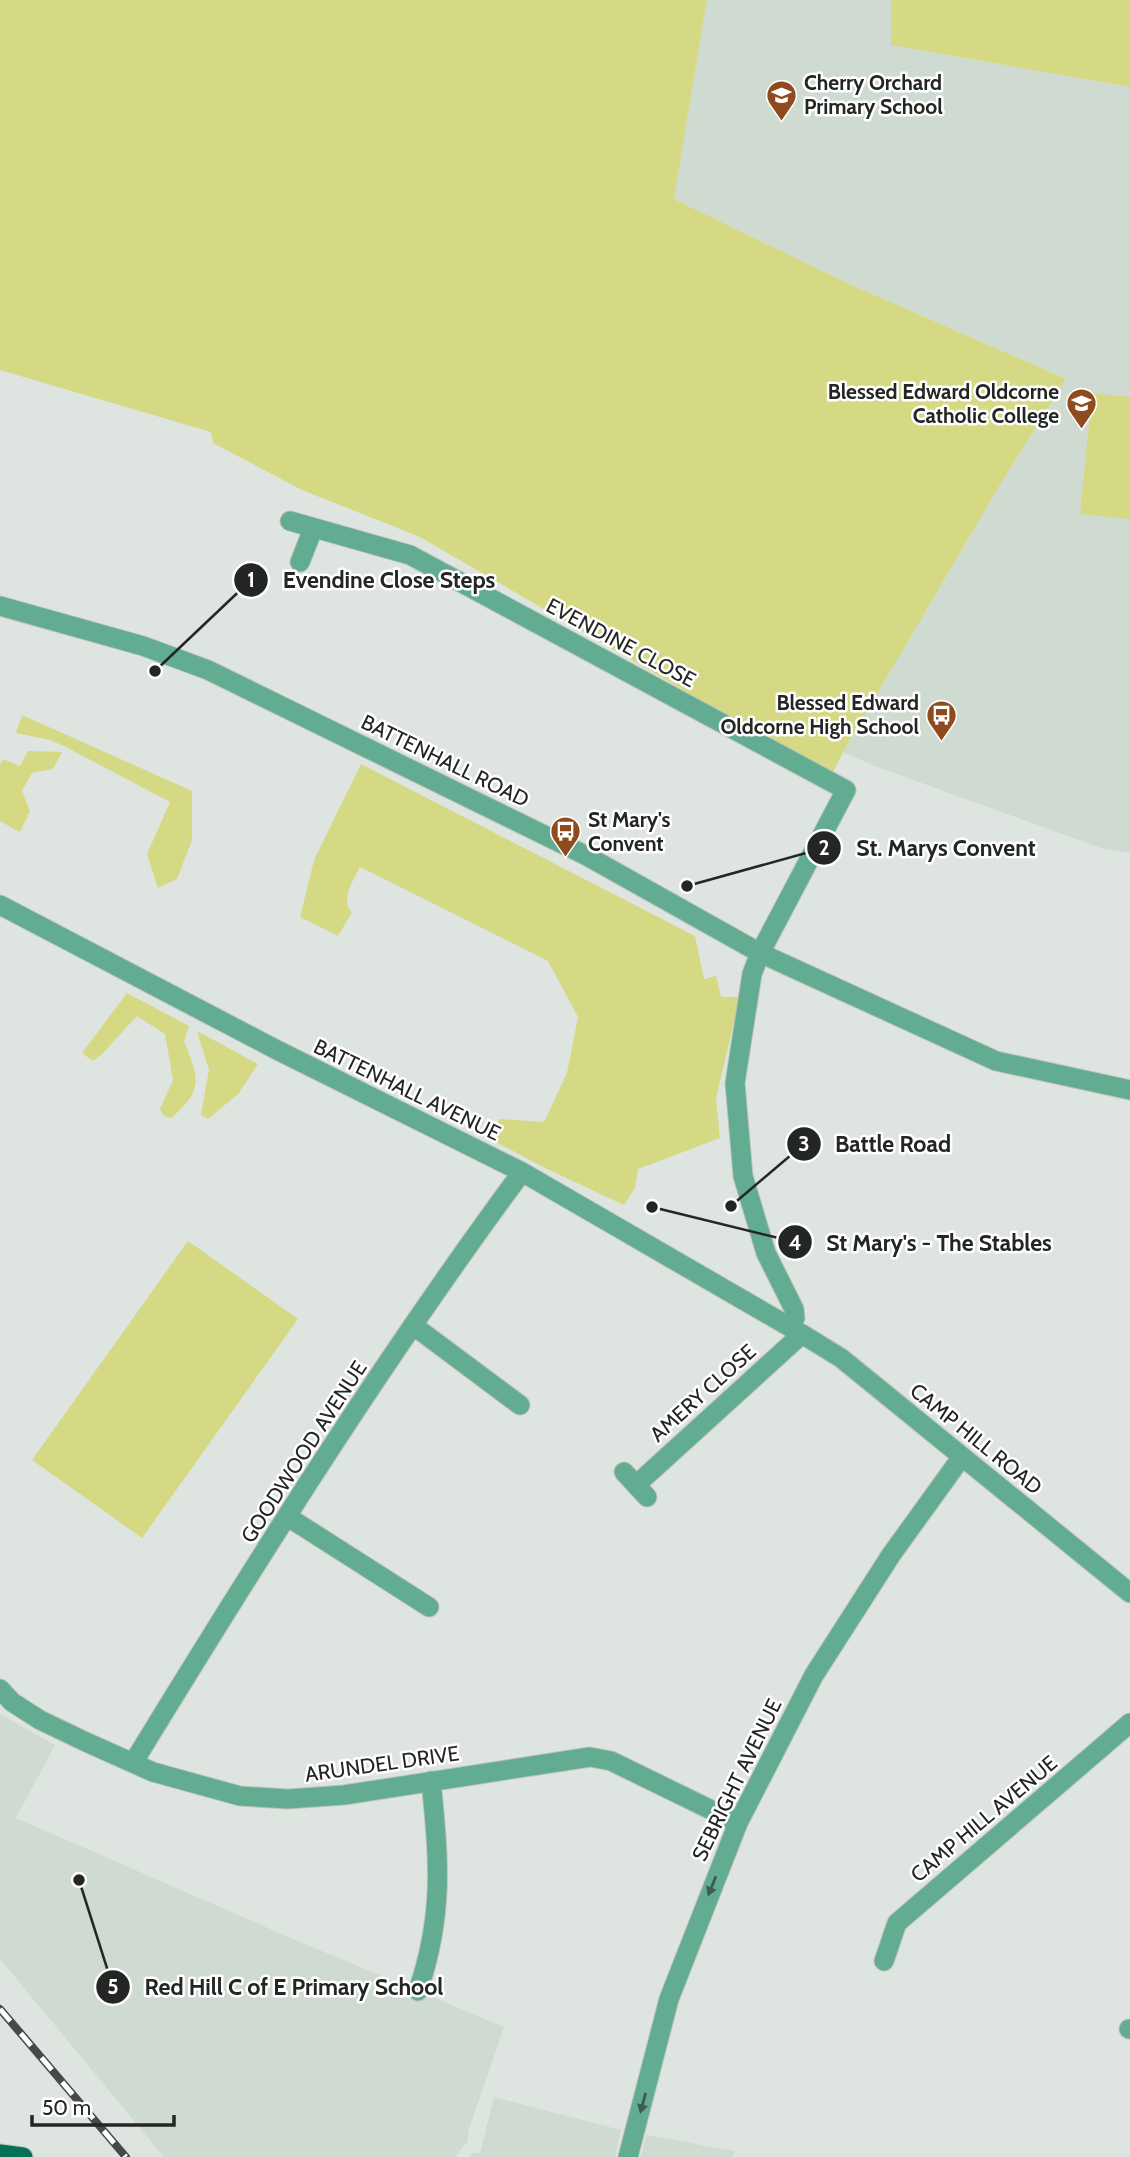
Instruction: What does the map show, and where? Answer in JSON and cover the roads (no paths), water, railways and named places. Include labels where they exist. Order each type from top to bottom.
[{"type":"main road","points":[[0,2154],[23,2157]]},
{"type":"street","name":"EVENDINE CLOSE","points":[[290,521],[410,555],[846,790],[760,953]]},
{"type":"street","points":[[300,562],[313,529]]},
{"type":"street","name":"BATTENHALL ROAD","points":[[0,606],[143,646],[208,670],[587,856],[760,953],[996,1061],[1130,1090]]},
{"type":"street","name":"BATTENHALL AVENUE","points":[[0,905],[277,1051],[522,1172],[795,1330]]},
{"type":"street","points":[[760,953],[752,974],[735,1083],[743,1176],[765,1253],[794,1309],[795,1330]]},
{"type":"street","name":"GOODWOOD AVENUE","points":[[134,1763],[288,1517],[466,1247],[522,1172]]},
{"type":"street","points":[[414,1326],[520,1405]]},
{"type":"street","name":"CAMP HILL ROAD","points":[[795,1330],[841,1359],[1130,1593]]},
{"type":"street","name":"AMERY CLOSE","points":[[636,1485],[795,1330]]},
{"type":"street","name":"SEBRIGHT AVENUE","points":[[628,2157],[669,1999],[737,1823],[814,1675],[891,1555],[961,1458]]},
{"type":"street","points":[[288,1517],[429,1608]]},
{"type":"street","name":"ARUNDEL DRIVE","points":[[0,1689],[12,1702],[40,1720],[153,1772],[240,1796],[276,1798],[344,1795],[590,1757],[611,1761],[737,1823]]},
{"type":"street","name":"CAMP HILL AVENUE","points":[[884,1961],[897,1923],[1130,1723]]},
{"type":"street","points":[[418,1991],[433,1940],[439,1898],[431,1781]]},
{"type":"railway","points":[[0,2009],[126,2157]]},
{"type":"place","name":"Cherry Orchard Primary School","points":[[781,122]]},
{"type":"place","name":"Blessed Edward Oldcorne Catholic College","points":[[1082,431]]},
{"type":"place","name":"Evendine Close Steps","points":[[155,671]]},
{"type":"place","name":"Blessed Edward Oldcorne High School","points":[[942,742]]},
{"type":"place","name":"St Mary's Convent","points":[[565,859]]},
{"type":"place","name":"St. Marys Convent","points":[[687,886]]},
{"type":"place","name":"Battle Road","points":[[731,1206]]},
{"type":"place","name":"St Mary's - The Stables","points":[[652,1207]]},
{"type":"place","name":"Red Hill C of E Primary School","points":[[79,1880]]}]
